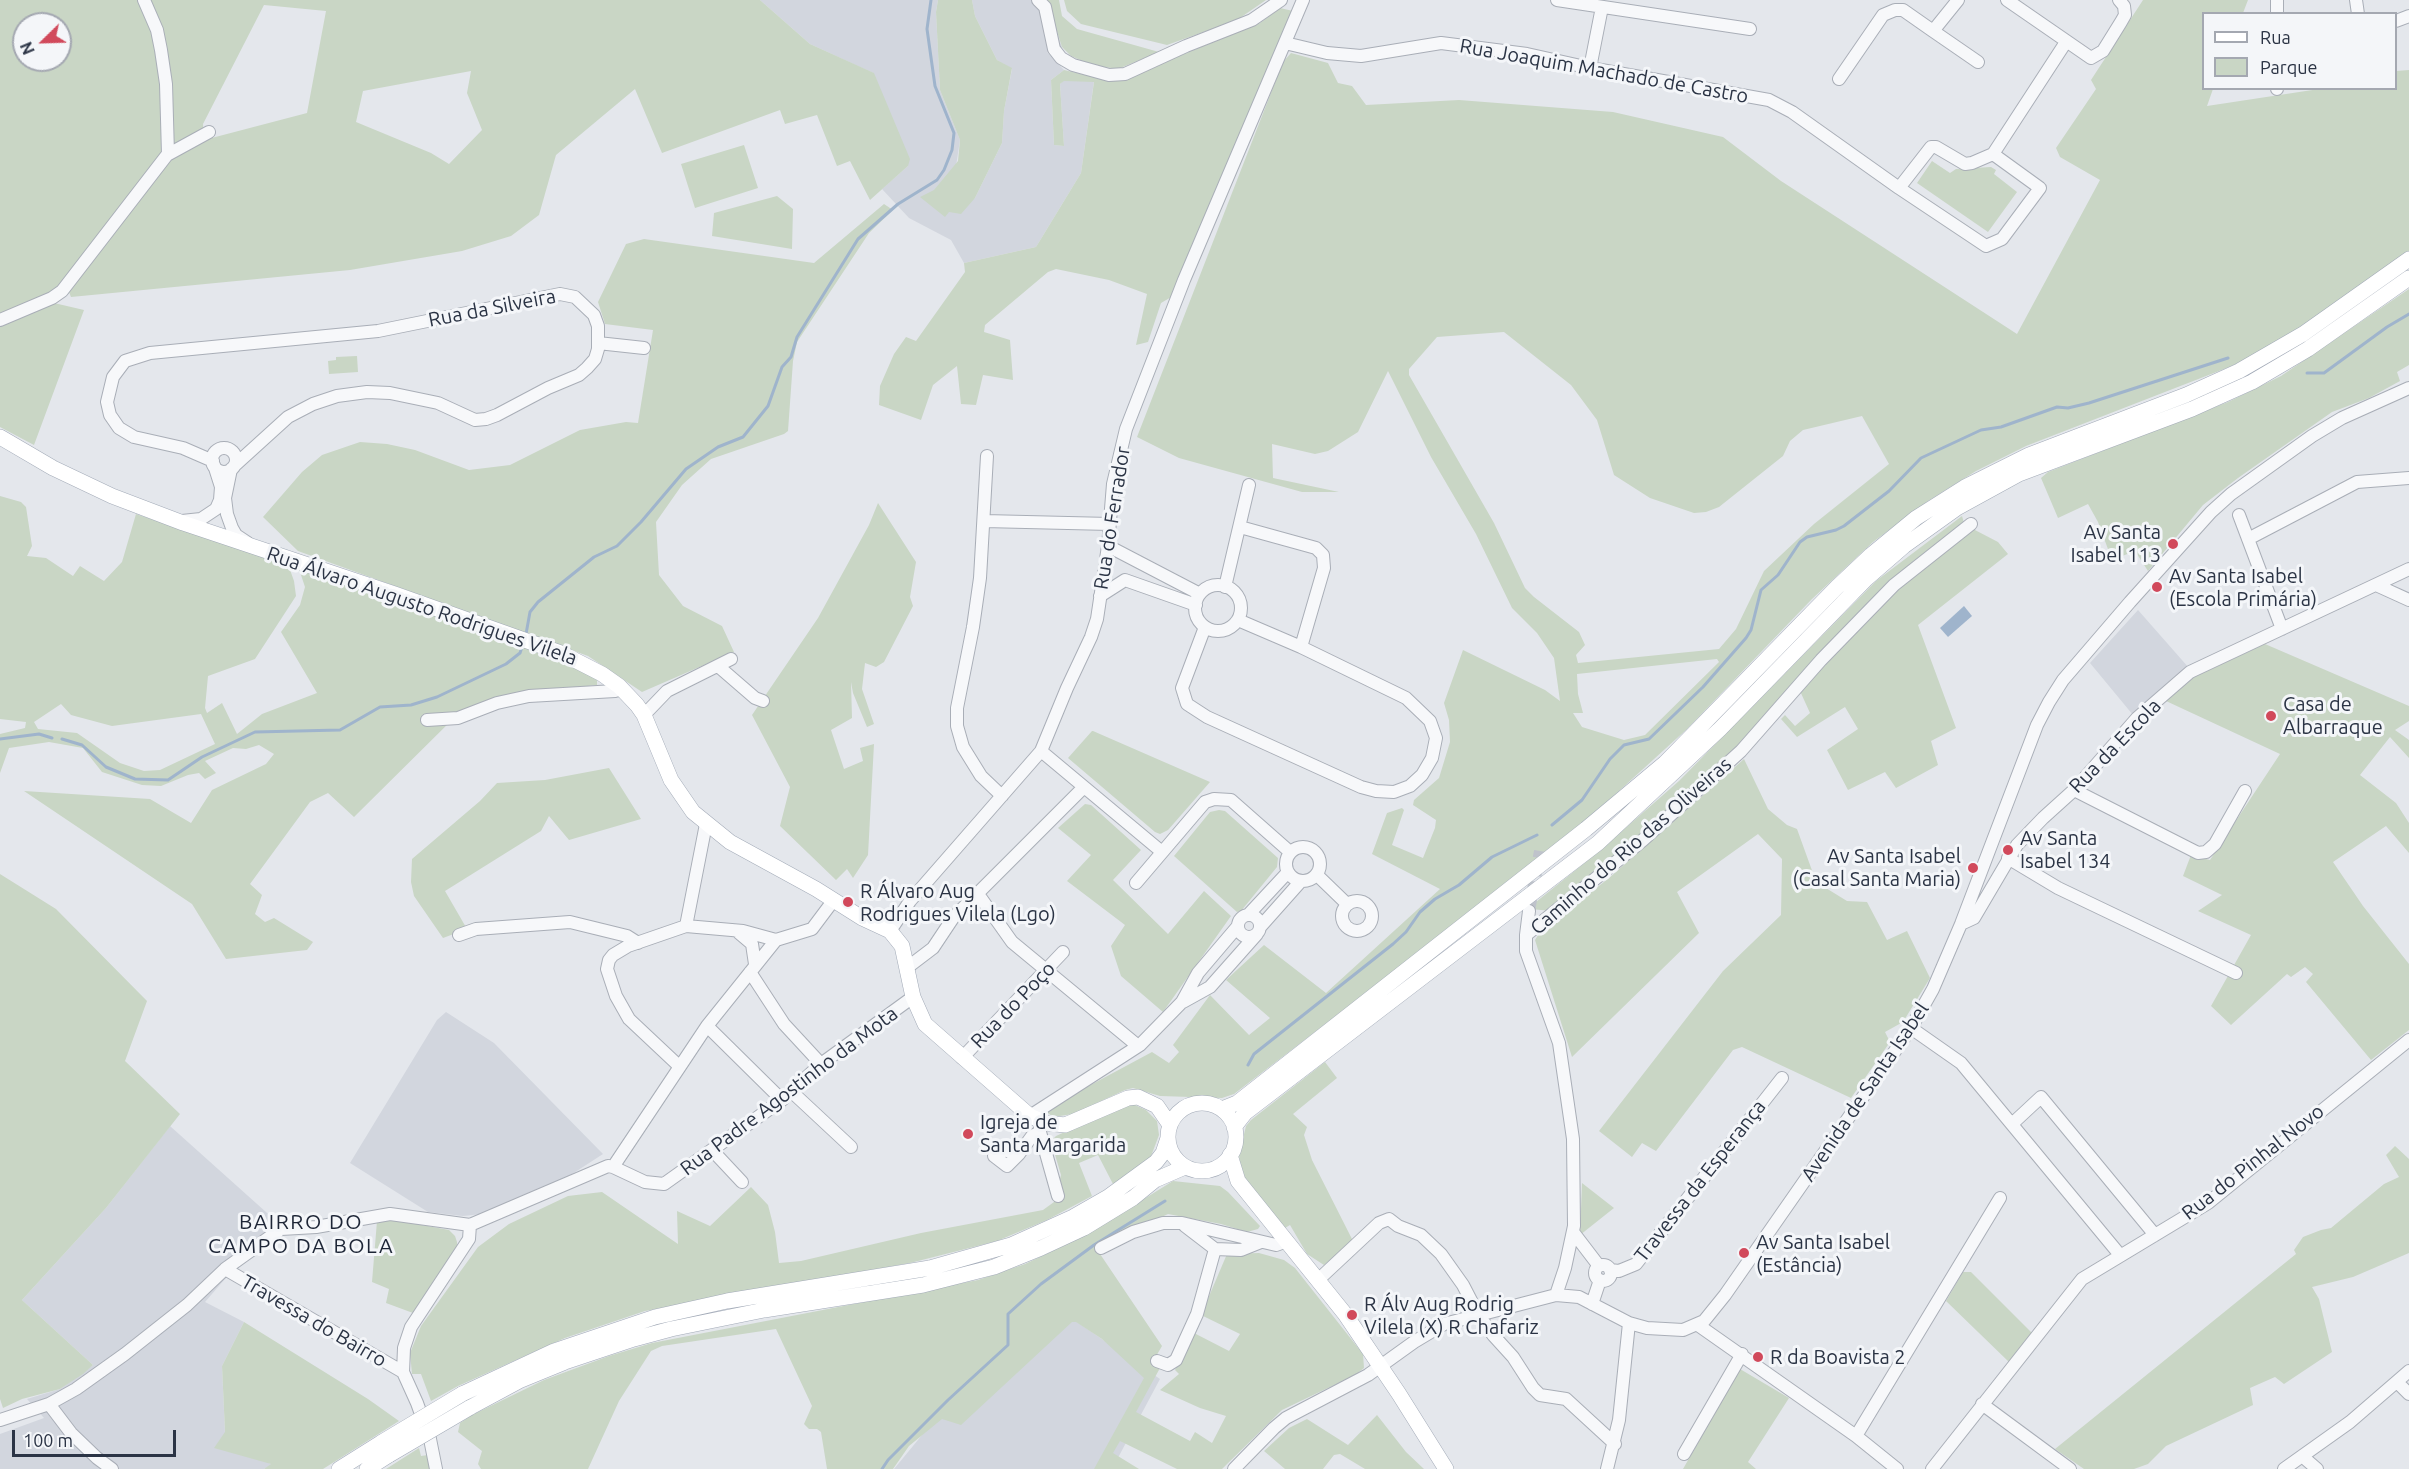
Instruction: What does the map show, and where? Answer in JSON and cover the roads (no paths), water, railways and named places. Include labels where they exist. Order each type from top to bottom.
[{"type":"main road","points":[[1222,1109],[1237,1103],[1586,829],[1665,763],[1837,587],[1916,518],[1965,487],[2028,455],[2186,395],[2239,371],[2303,334],[2409,259]]},
{"type":"main road","points":[[1234,1127],[1245,1113],[1598,843],[1720,729],[1866,579],[1904,546],[1957,508],[2019,474],[2192,409],[2237,389],[2308,349],[2409,278]]},
{"type":"main road","name":"Rua Álvaro Augusto Rodrigues Vilela","points":[[0,437],[91,487],[179,522],[395,594],[583,663],[622,688],[644,715],[676,789],[693,812],[706,824],[730,842],[890,931]]},
{"type":"main road","points":[[890,931],[902,946],[913,998],[925,1024],[1037,1123],[1058,1125],[1073,1122],[1133,1097],[1143,1098],[1157,1106],[1183,1108],[1202,1102],[1222,1109],[1230,1117],[1234,1127],[1234,1146],[1230,1155],[1212,1169],[1202,1171],[1185,1167],[1175,1158],[1170,1148],[1169,1131],[1157,1106]]},
{"type":"main road","points":[[339,1469],[386,1448],[554,1351],[615,1329],[655,1317],[727,1301],[930,1268],[1011,1245],[1073,1217],[1108,1197],[1156,1162],[1163,1153],[1169,1131],[1183,1108]]},
{"type":"main road","points":[[1230,1155],[1238,1181],[1345,1314],[1446,1469]]},
{"type":"main road","points":[[466,1401],[634,1339],[704,1321],[923,1285],[994,1267],[1084,1228],[1133,1198],[1155,1180],[1185,1167]]},
{"type":"main road","points":[[1212,1169],[1238,1181]]},
{"type":"main road","points":[[366,1469],[386,1448]]},
{"type":"street","points":[[144,0],[157,30],[161,50],[166,84],[168,154]]},
{"type":"street","points":[[1038,0],[1045,7],[1054,49],[1061,58],[1073,65],[1109,75],[1125,74],[1186,46],[1252,20],[1281,0]]},
{"type":"street","name":"Rua do Ferrador","points":[[890,931],[910,901],[1041,750],[1091,637],[1105,570],[1113,484],[1126,429],[1184,280],[1303,0]]},
{"type":"street","points":[[1557,0],[1750,30]]},
{"type":"street","points":[[1933,31],[1958,0]]},
{"type":"street","points":[[2007,0],[2091,58],[2103,51],[2125,15],[2124,6],[2119,0]]},
{"type":"street","points":[[1590,68],[1602,7]]},
{"type":"street","points":[[1839,79],[1879,19],[1889,11],[1903,10],[1978,62]]},
{"type":"street","name":"Rua Joaquim Machado de Castro","points":[[1285,42],[1327,53],[1361,56],[1441,42],[1527,54],[1590,68],[1769,100],[1792,112],[1982,245],[1993,244],[2002,239],[2040,188],[1993,154]]},
{"type":"street","points":[[1899,188],[1930,147],[1936,147],[1965,164],[1993,154],[2066,42]]},
{"type":"street","points":[[0,321],[52,298],[62,291],[168,154],[209,132]]},
{"type":"street","name":"Rua da Silveira","points":[[183,448],[224,471],[233,468],[288,417],[313,404],[337,396],[367,392],[425,399],[471,419],[486,419],[579,375],[595,358],[598,326],[591,309],[575,297],[561,294],[378,331],[140,354],[125,361],[113,377],[108,393],[108,409],[119,428],[134,437],[183,448],[224,449],[255,442],[266,435]]},
{"type":"street","points":[[598,343],[644,348]]},
{"type":"street","name":"Avenida de Santa Isabel","points":[[1698,1324],[1710,1315],[1725,1295],[1911,1028],[1933,989],[1961,924],[2037,725],[2063,680],[2211,512],[2231,494],[2312,436],[2342,418],[2409,388]]},
{"type":"street","points":[[179,522],[201,519],[210,514],[220,500],[221,487],[213,463],[214,454],[224,449],[235,456],[225,498],[229,525],[227,529],[216,534],[209,523],[210,514]]},
{"type":"street","points":[[987,456],[980,578],[957,708],[957,726],[963,747],[981,776],[1002,796]]},
{"type":"street","points":[[2248,539],[2357,482],[2409,478]]},
{"type":"street","points":[[1225,587],[1249,485]]},
{"type":"street","points":[[227,514],[236,535],[253,547]]},
{"type":"street","points":[[2239,515],[2282,629]]},
{"type":"street","points":[[984,521],[1110,524]]},
{"type":"street","name":"Caminho do Rio das Oliveiras","points":[[1556,1295],[1574,1232],[1573,1139],[1559,1043],[1526,951],[1526,935],[1643,840],[1741,751],[1821,660],[1894,585],[1971,524]]},
{"type":"street","points":[[1240,527],[1316,548],[1323,555],[1324,568],[1301,647]]},
{"type":"street","points":[[1108,546],[1198,600]]},
{"type":"street","points":[[1126,556],[1105,570],[1125,580],[1198,600]]},
{"type":"street","name":"Rua da Escola","points":[[1961,924],[1974,918],[2008,858],[2043,818],[2074,790],[2137,718],[2190,672],[2409,569]]},
{"type":"street","points":[[1101,596],[1125,580]]},
{"type":"street","points":[[2376,585],[2409,600]]},
{"type":"street","points":[[1212,586],[1225,587],[1236,594],[1240,600],[1238,620],[1226,630],[1219,631],[1205,627],[1197,617],[1198,600],[1212,586]]},
{"type":"street","points":[[1205,627],[1182,688],[1187,704],[1207,717],[1361,787],[1394,792],[1410,786],[1422,775],[1432,758],[1436,738],[1430,721],[1406,698],[1301,647],[1238,620]]},
{"type":"street","points":[[644,715],[667,692],[731,659]]},
{"type":"street","points":[[718,666],[754,698],[763,701]]},
{"type":"street","points":[[427,720],[458,718],[497,703],[529,696],[615,691],[622,688]]},
{"type":"street","points":[[1041,750],[1083,788],[1162,852]]},
{"type":"street","points":[[908,967],[933,948],[953,918],[1083,788]]},
{"type":"street","points":[[2074,790],[2198,853],[2206,852],[2215,844],[2245,791]]},
{"type":"street","points":[[1136,883],[1205,802],[1221,798],[1231,800],[1290,852]]},
{"type":"street","points":[[686,926],[706,824]]},
{"type":"street","points":[[1300,846],[1312,849],[1319,858],[1317,875],[1307,881],[1291,877],[1285,862],[1290,852],[1300,846]]},
{"type":"street","points":[[2008,858],[2058,888],[2236,973]]},
{"type":"street","points":[[1019,1154],[1032,1136],[1037,1123],[1138,1046],[1182,1002],[1197,977],[1238,926],[1241,919],[1248,915],[1288,872]]},
{"type":"street","points":[[1317,875],[1347,904]]},
{"type":"street","points":[[1182,1002],[1207,989],[1301,881]]},
{"type":"street","points":[[978,894],[1012,942],[1138,1046]]},
{"type":"street","points":[[679,1066],[629,1019],[616,996],[607,969],[613,955],[638,943],[686,926],[736,931],[776,939],[812,929],[833,901]]},
{"type":"street","points":[[1526,935],[1528,911]]},
{"type":"street","points":[[1248,915],[1257,918],[1259,930]]},
{"type":"street","points":[[459,935],[476,929],[570,922],[627,936],[638,943]]},
{"type":"street","points":[[1238,926],[1240,933],[1246,937],[1259,930]]},
{"type":"street","points":[[736,931],[752,944],[752,968],[784,1024],[821,1064]]},
{"type":"street","points":[[0,1420],[49,1404],[76,1389],[187,1305],[225,1269],[281,1229],[316,1227],[390,1214],[470,1225],[608,1166],[613,1167],[707,1026],[776,939]]},
{"type":"street","name":"Rua do Poço","points":[[963,1058],[1063,952]]},
{"type":"street","points":[[1197,977],[1198,985],[1207,989]]},
{"type":"street","name":"Rua Padre Agostinho da Mota","points":[[613,1167],[645,1182],[664,1184],[787,1096],[821,1064],[913,998]]},
{"type":"street","points":[[707,1026],[787,1096],[851,1147]]},
{"type":"street","points":[[1911,1028],[1961,1063],[2120,1255]]},
{"type":"street","name":"Rua do Pinhal Novo","points":[[1932,1469],[2082,1279],[2208,1203],[2409,1040]]},
{"type":"street","name":"Travessa da Esperança","points":[[1605,1268],[1619,1271],[1636,1264],[1782,1078]]},
{"type":"street","points":[[2012,1124],[2041,1097],[2155,1234]]},
{"type":"street","points":[[1037,1123],[1058,1196]]},
{"type":"street","points":[[712,1150],[742,1182]]},
{"type":"street","points":[[1856,1436],[2000,1198]]},
{"type":"street","points":[[1318,1280],[1379,1223],[1389,1219],[1398,1226],[1421,1235],[1441,1254],[1463,1285],[1492,1335],[1513,1357],[1533,1388],[1540,1395],[1566,1398],[1615,1444]]},
{"type":"street","points":[[1101,1248],[1148,1226],[1163,1223],[1182,1223],[1276,1245],[1287,1241]]},
{"type":"street","points":[[1182,1223],[1215,1249],[1241,1250],[1261,1242]]},
{"type":"street","points":[[436,1469],[430,1439],[403,1372],[404,1348],[411,1327],[469,1239],[470,1225]]},
{"type":"street","points":[[1574,1232],[1605,1268],[1595,1275],[1600,1280],[1592,1304]]},
{"type":"street","points":[[1157,1361],[1168,1365],[1176,1360],[1197,1314],[1215,1249]]},
{"type":"street","name":"Travessa do Bairro","points":[[225,1269],[403,1372]]},
{"type":"street","points":[[1234,1469],[1274,1428],[1287,1418],[1380,1367],[1434,1328],[1478,1314],[1556,1295],[1579,1297],[1629,1323],[1675,1330],[1698,1324],[1856,1436],[1898,1469]]},
{"type":"street","points":[[1607,1469],[1615,1444],[1629,1323]]},
{"type":"street","points":[[1684,1454],[1742,1354]]},
{"type":"street","points":[[2284,1469],[2350,1422],[2409,1371]]},
{"type":"street","points":[[2397,1383],[2409,1394]]},
{"type":"street","points":[[49,1404],[71,1433],[112,1469]]},
{"type":"street","points":[[1982,1404],[2070,1469]]},
{"type":"street","points":[[2302,1456],[2317,1469]]},
{"type":"water","points":[[1964,606],[1972,616],[1948,637],[1940,628]]},
{"type":"waterway","points":[[526,634],[530,612],[538,602],[594,557],[617,546],[641,522],[686,469],[718,447],[743,437],[768,406],[782,367],[791,357],[797,337],[858,239],[898,204],[937,180],[944,170],[952,150],[954,133],[935,86],[927,29],[931,0]]},
{"type":"waterway","points":[[2307,373],[2324,373],[2387,327],[2409,314]]},
{"type":"waterway","points":[[1552,825],[1582,800],[1610,759],[1624,745],[1649,739],[1703,687],[1746,638],[1751,630],[1761,590],[1778,575],[1800,542],[1807,537],[1844,526],[1889,491],[1921,458],[1981,430],[2001,427],[2057,407],[2068,408],[2089,403],[2228,358]]},
{"type":"waterway","points":[[62,739],[82,745],[106,767],[135,779],[168,780],[202,757],[255,732],[340,730],[380,707],[411,705],[437,697],[506,664],[520,653],[523,644]]},
{"type":"waterway","points":[[0,739],[39,734],[52,738]]},
{"type":"waterway","points":[[1248,1065],[1254,1054],[1393,944],[1406,932],[1420,912],[1435,899],[1459,885],[1492,857],[1537,835]]},
{"type":"waterway","points":[[882,1469],[888,1460],[948,1400],[1008,1345],[1008,1314],[1041,1284],[1094,1245],[1165,1201]]},
{"type":"tunnel","points":[[1529,911],[1540,851]]},
{"type":"place","name":"Av Santa Isabel 113","points":[[2173,544]]},
{"type":"place","name":"Av Santa Isabel (Escola Primária)","points":[[2157,587]]},
{"type":"place","name":"Casa de Albarraque","points":[[2271,716]]},
{"type":"place","name":"Av Santa Isabel 134","points":[[2008,850]]},
{"type":"place","name":"Av Santa Isabel (Casal Santa Maria)","points":[[1973,868]]},
{"type":"place","name":"R Álvaro Aug Rodrigues Vilela (Lgo)","points":[[848,902]]},
{"type":"place","name":"Igreja de Santa Margarida","points":[[968,1134]]},
{"type":"place","name":"Av Santa Isabel (Estância)","points":[[1744,1253]]},
{"type":"place","name":"R Álv Aug Rodrig Vilela (X) R Chafariz","points":[[1352,1315]]},
{"type":"place","name":"R da Boavista 2","points":[[1758,1357]]},
{"type":"district","name":"BAIRRO DO CAMPO DA BOLA","points":[[301,1234]]}]
